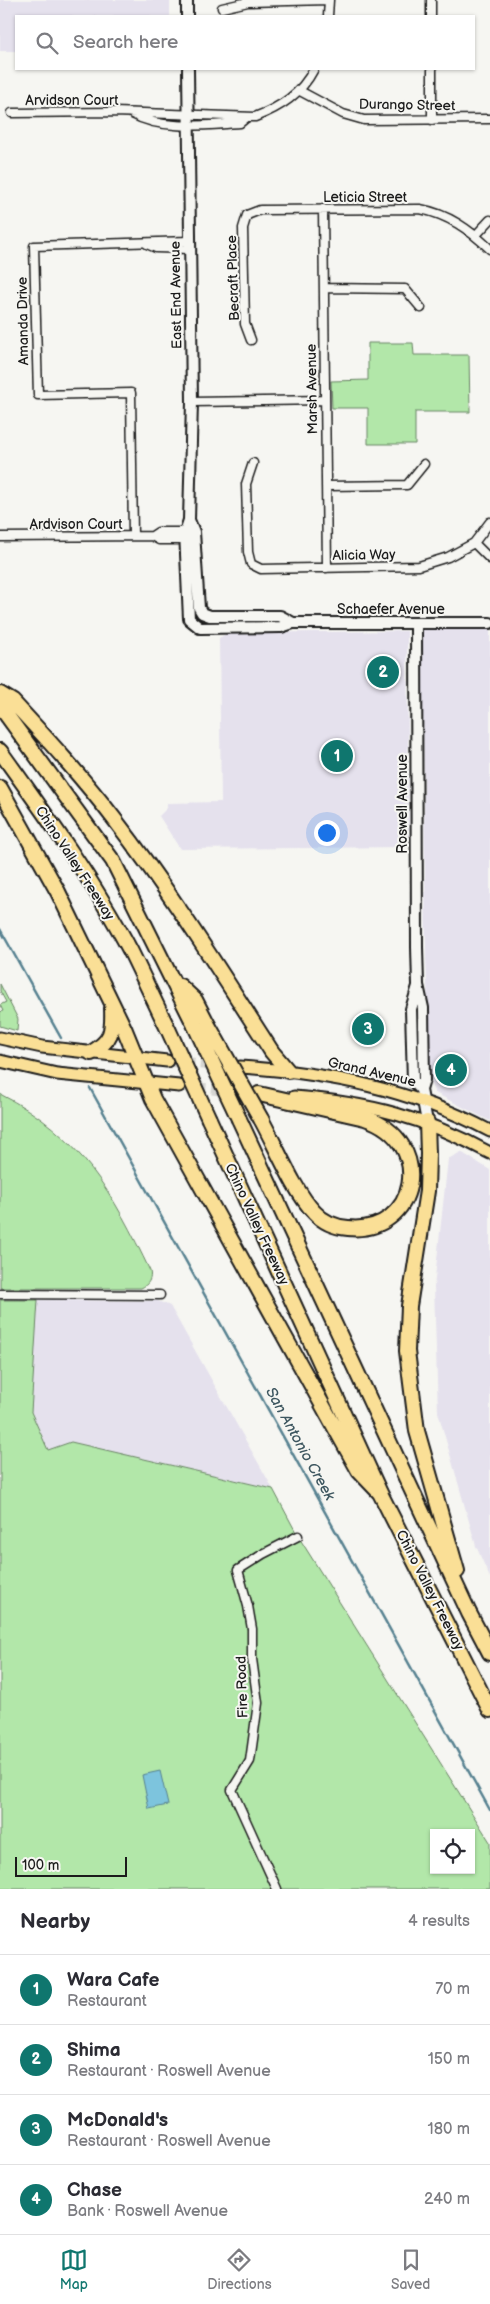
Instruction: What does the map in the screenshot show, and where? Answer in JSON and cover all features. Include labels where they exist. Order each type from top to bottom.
[{"type":"highway","points":[[0,694],[13,702],[82,779],[114,819],[190,924],[272,1052],[288,1071]]},
{"type":"highway","name":"Chino Valley Freeway","points":[[0,706],[113,861],[172,978],[202,1026],[238,1119],[469,1613],[490,1654]]},
{"type":"highway","name":"Chino Valley Freeway","points":[[0,751],[42,810],[104,905],[130,950],[380,1493],[490,1710]]},
{"type":"highway","points":[[0,788],[58,892],[112,1004],[153,1099],[359,1472],[380,1493]]},
{"type":"highway","points":[[91,1053],[105,1044],[110,1036],[112,1004]]},
{"type":"highway","points":[[202,1026],[261,1119],[303,1197],[314,1212],[325,1222],[340,1228],[370,1228],[389,1218],[401,1205],[409,1190],[411,1172],[406,1151],[400,1140],[384,1126],[365,1118],[256,1093]]},
{"type":"highway","points":[[427,1122],[427,1190],[409,1306],[407,1352],[417,1431],[469,1613]]},
{"type":"main road","points":[[187,0],[187,15]]},
{"type":"main road","name":"East End Avenue","points":[[188,70],[192,402],[189,619]]},
{"type":"main road","name":"East End Avenue","points":[[190,536],[199,608],[202,613]]},
{"type":"main road","name":"Schaefer Avenue","points":[[202,613],[210,616],[280,616],[293,623]]},
{"type":"main road","name":"Schaefer Avenue","points":[[189,619],[200,628],[281,627],[293,623],[490,623]]},
{"type":"main road","name":"Roswell Avenue","points":[[416,624],[418,985],[411,1008],[413,1080],[422,1095],[427,1122]]},
{"type":"main road","points":[[0,1038],[42,1047],[167,1061]]},
{"type":"main road","points":[[0,1061],[57,1074],[179,1086]]},
{"type":"main road","name":"Grand Avenue","points":[[240,1067],[288,1071],[366,1083],[422,1095],[490,1130]]},
{"type":"main road","points":[[256,1093],[367,1106],[427,1122],[490,1152]]},
{"type":"street","points":[[222,8],[248,2],[329,0],[328,15]]},
{"type":"street","points":[[431,0],[431,15]]},
{"type":"street","points":[[300,91],[313,70]]},
{"type":"street","points":[[432,70],[432,120]]},
{"type":"street","name":"Arvidson Court","points":[[12,113],[132,114],[189,120],[240,115],[246,118],[275,109],[300,91]]},
{"type":"street","name":"Durango Street","points":[[300,91],[343,114],[364,120],[490,119]]},
{"type":"street","name":"Marsh Avenue","points":[[323,209],[326,568]]},
{"type":"street","name":"Leticia Street","points":[[248,215],[260,210],[420,209],[447,217],[476,235],[490,249]]},
{"type":"street","name":"Becraft Place","points":[[248,215],[243,228],[245,324],[251,340]]},
{"type":"street","points":[[476,235],[490,220]]},
{"type":"street","name":"Amanda Drive","points":[[133,536],[131,393],[38,395],[34,246],[147,244],[156,242],[189,245]]},
{"type":"street","points":[[324,288],[405,289],[421,308]]},
{"type":"street","points":[[192,402],[325,400]]},
{"type":"street","name":"Alicia Way","points":[[253,463],[246,484],[248,552],[251,564],[261,569],[419,566],[448,557],[474,543]]},
{"type":"street","points":[[326,486],[407,485],[424,464]]},
{"type":"street","points":[[490,522],[474,543],[490,559]]},
{"type":"street","name":"Ardvison Court","points":[[0,537],[152,536],[158,532],[190,536]]},
{"type":"street","points":[[0,1294],[160,1295]]},
{"type":"street","name":"Fire Road","points":[[277,1889],[232,1790],[250,1761],[258,1703],[252,1659],[253,1646],[250,1621],[238,1570],[263,1554],[298,1536]]},
{"type":"shaded area","points":[[0,0],[170,0],[170,15],[15,15],[15,51],[0,51]]},
{"type":"shaded area","points":[[422,629],[490,629],[490,1121],[435,1093],[431,1085],[426,959]]},
{"type":"shaded area","points":[[407,631],[409,847],[180,849],[159,816],[167,808],[167,803],[221,802],[219,638],[228,633]]},
{"type":"shaded area","points":[[461,1152],[490,1170],[490,1578],[476,1546],[438,1412],[434,1287],[448,1159]]},
{"type":"shaded area","points":[[38,1300],[158,1301],[170,1306],[273,1489],[71,1442],[48,1450],[31,1412]]},
{"type":"green space","points":[[368,343],[413,343],[414,355],[469,355],[470,412],[415,412],[415,444],[368,444],[368,408],[332,408],[331,381],[368,380]]},
{"type":"green space","points":[[0,984],[18,1019],[17,1031],[0,1026],[0,1012],[3,1011],[0,1005],[6,1002],[0,991]]},
{"type":"green space","points":[[0,1094],[28,1110],[52,1128],[73,1147],[92,1169],[122,1216],[150,1271],[150,1279],[146,1285],[141,1288],[0,1288]]},
{"type":"green space","points":[[0,1300],[38,1300],[31,1412],[48,1450],[71,1442],[273,1489],[298,1536],[490,1842],[490,1889],[0,1889]]},
{"type":"water","points":[[160,1771],[168,1805],[149,1809],[142,1775]]},
{"type":"waterway","name":"San Antonio Creek","points":[[0,929],[61,1038]]},
{"type":"waterway","name":"San Antonio Creek","points":[[90,1088],[490,1810]]},
{"type":"tunnel","points":[[167,1061],[238,1067]]},
{"type":"tunnel","points":[[179,1086],[252,1093]]},
{"type":"place","name":"Shima","points":[[383,672]]},
{"type":"place","name":"Wara Cafe","points":[[337,756]]},
{"type":"place","name":"McDonald's","points":[[368,1029]]},
{"type":"place","name":"Chase","points":[[451,1070]]}]
